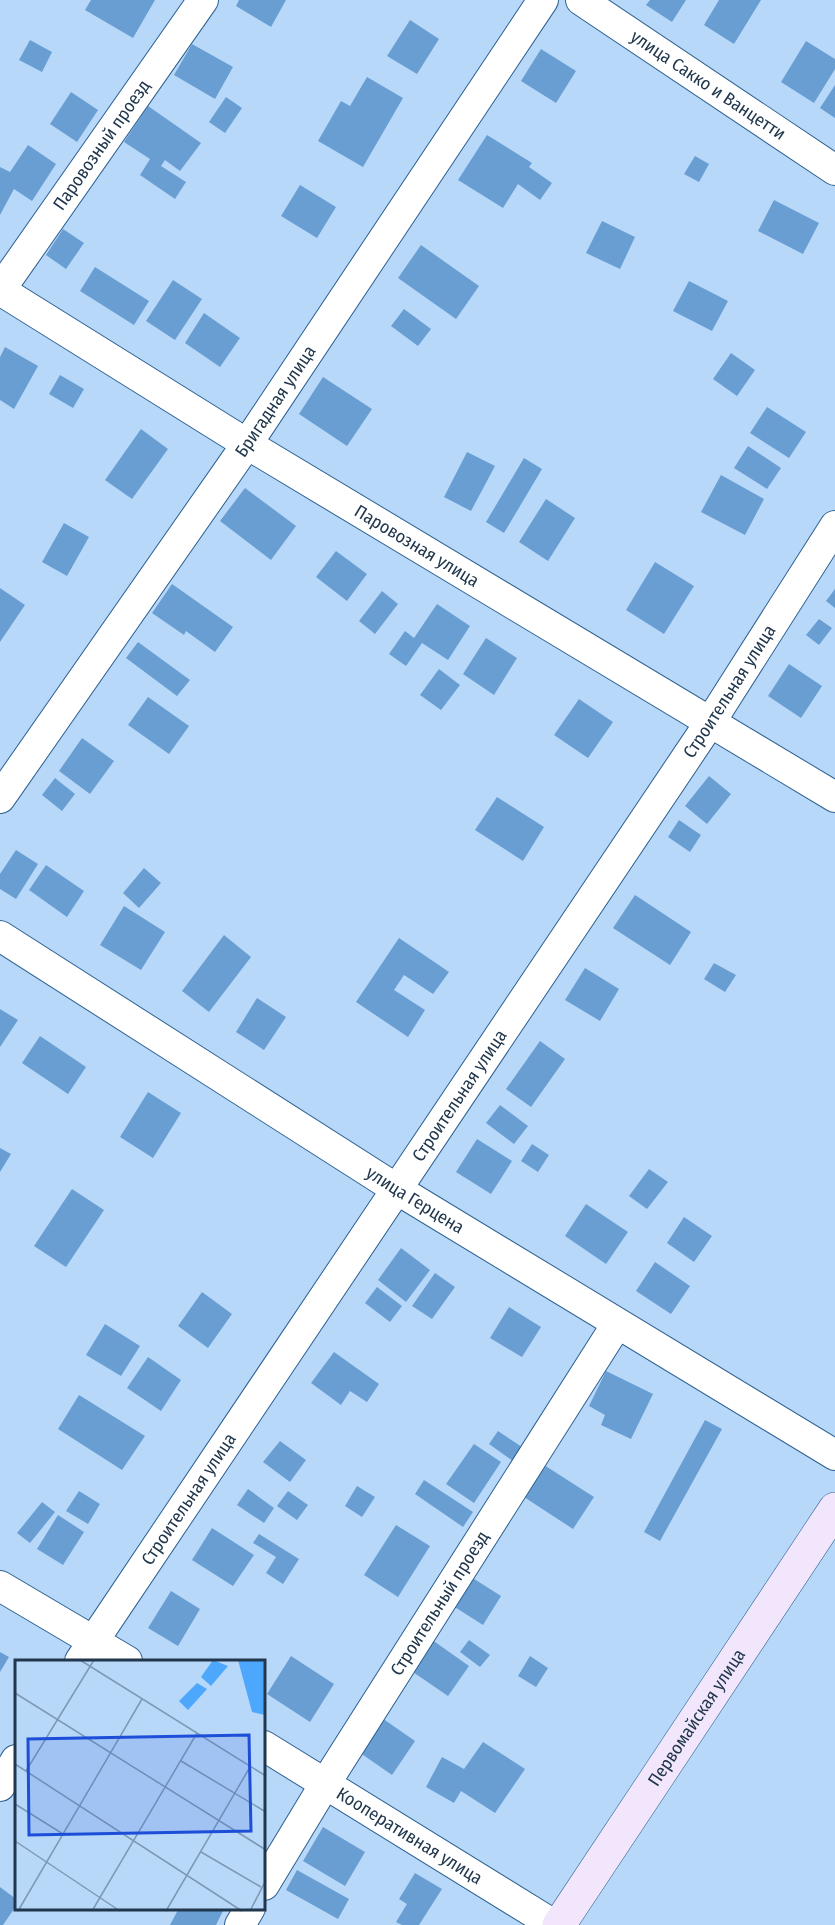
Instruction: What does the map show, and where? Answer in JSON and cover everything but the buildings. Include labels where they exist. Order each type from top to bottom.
[{"type":"street","name":"Паровозный проезд","points":[[0,290],[203,0]]},
{"type":"street","name":"Бригадная улица","points":[[0,798],[247,444],[543,0]]},
{"type":"street","name":"улица Сакко и Ванцетти","points":[[581,0],[835,170]]},
{"type":"street","name":"Паровозная улица","points":[[0,290],[247,444],[835,797]]},
{"type":"street","name":"Строительная улица","points":[[87,1651],[711,721],[835,526]]},
{"type":"street","name":"улица Герцена","points":[[0,936],[398,1190],[835,1455]]},
{"type":"street","name":"Строительный проезд","points":[[266,1882],[325,1784],[617,1324]]},
{"type":"street","name":"Первомайская улица","points":[[559,1925],[835,1509]]},
{"type":"street","points":[[0,1586],[87,1651],[123,1660]]},
{"type":"street","name":"Кооперативная улица","points":[[266,1747],[554,1925]]},
{"type":"street","points":[[0,1786],[15,1762]]},
{"type":"street","points":[[240,1925],[249,1910]]}]
